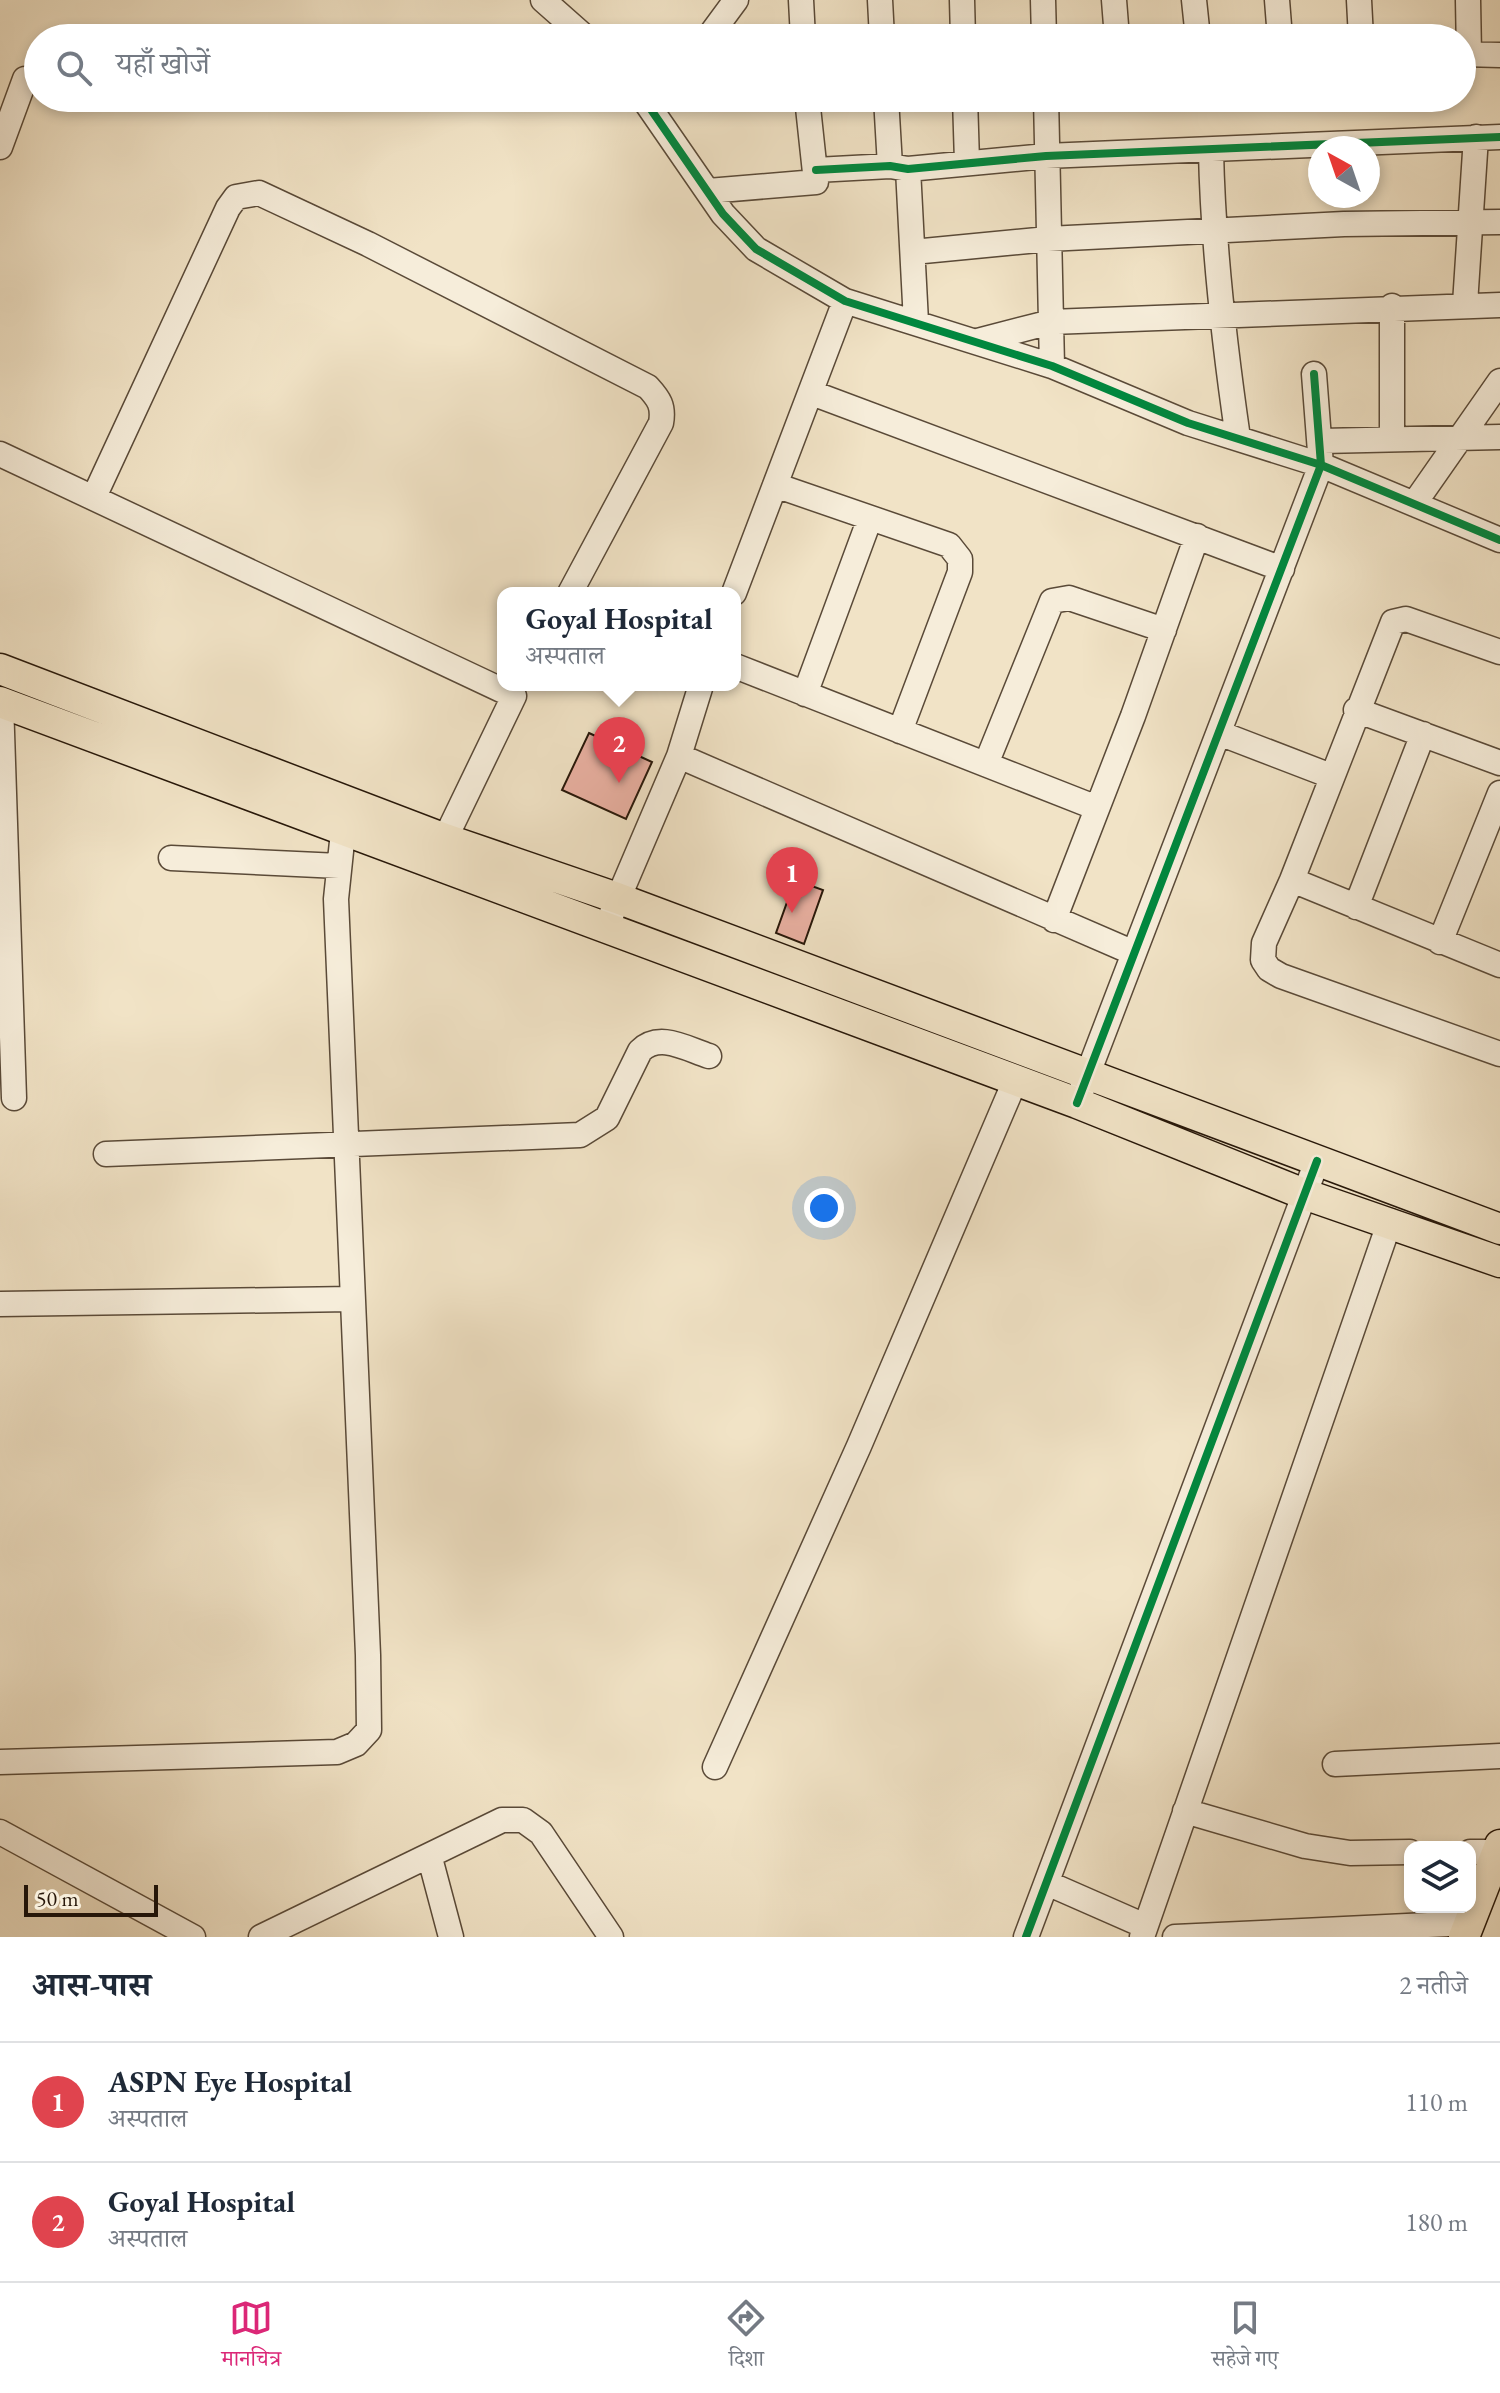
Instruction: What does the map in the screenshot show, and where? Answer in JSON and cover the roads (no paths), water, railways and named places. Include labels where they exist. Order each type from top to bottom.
[{"type":"main road","points":[[0,669],[445,839],[617,898],[1500,1229]]},
{"type":"main road","points":[[0,702],[1077,1103],[1304,1194],[1497,1253]]},
{"type":"main road","points":[[120,747],[130,718]]},
{"type":"main road","points":[[1472,1932],[1489,1850]]},
{"type":"main road","points":[[1472,1932],[1500,1894]]},
{"type":"street","points":[[543,0],[570,24]]},
{"type":"street","points":[[718,24],[736,0]]},
{"type":"street","points":[[801,0],[802,24]]},
{"type":"street","points":[[880,0],[881,24]]},
{"type":"street","points":[[962,0],[963,24]]},
{"type":"street","points":[[1043,0],[1044,24]]},
{"type":"street","points":[[1114,0],[1116,24]]},
{"type":"street","points":[[1194,0],[1197,24]]},
{"type":"street","points":[[1277,0],[1279,24]]},
{"type":"street","points":[[1359,0],[1360,24]]},
{"type":"street","points":[[1467,24],[1468,0]]},
{"type":"street","points":[[1476,54],[1500,55]]},
{"type":"street","points":[[0,147],[24,82]]},
{"type":"street","points":[[660,112],[723,214],[756,249],[845,301],[1052,366],[1188,423],[1238,438],[1322,453],[1414,504],[1500,540]]},
{"type":"street","points":[[708,191],[811,184],[818,178],[809,112]]},
{"type":"street","points":[[889,112],[913,252],[916,322]]},
{"type":"street","points":[[965,112],[967,162]]},
{"type":"street","points":[[1046,112],[1052,366]]},
{"type":"street","points":[[816,170],[899,168],[1046,156],[1488,137],[1473,220],[1465,304]]},
{"type":"street","points":[[1211,151],[1212,232],[1220,317],[1238,438]]},
{"type":"street","points":[[94,497],[228,208],[236,197],[259,193],[368,244],[648,387],[659,399],[663,411],[661,423],[573,587]]},
{"type":"street","points":[[913,252],[1048,239],[1473,220],[1500,222]]},
{"type":"street","points":[[736,587],[845,301]]},
{"type":"street","points":[[977,341],[1051,322],[1220,317],[1392,306],[1500,305]]},
{"type":"street","points":[[1392,306],[1392,439]]},
{"type":"street","points":[[1077,1103],[1282,569],[1322,453],[1314,374]]},
{"type":"street","points":[[1414,504],[1500,381]]},
{"type":"street","points":[[812,393],[1282,569]]},
{"type":"street","points":[[1322,453],[1392,439],[1500,437]]},
{"type":"street","points":[[0,454],[497,682]]},
{"type":"street","points":[[775,485],[949,545],[960,559],[960,572],[900,731]]},
{"type":"street","points":[[805,694],[870,518]]},
{"type":"street","points":[[1054,920],[1197,536]]},
{"type":"street","points":[[986,764],[1052,601],[1069,598],[1164,630]]},
{"type":"street","points":[[1500,652],[1400,619],[1389,627],[1292,880],[1264,943],[1263,960],[1269,969],[1500,1054]]},
{"type":"street","points":[[741,668],[1097,808]]},
{"type":"street","points":[[445,839],[517,691]]},
{"type":"street","points":[[606,930],[679,756],[699,691]]},
{"type":"street","points":[[0,702],[4,914],[14,1098]]},
{"type":"street","points":[[1356,710],[1500,763]]},
{"type":"street","points":[[1219,733],[1331,776]]},
{"type":"street","points":[[1356,907],[1423,734]]},
{"type":"street","points":[[679,756],[1134,953]]},
{"type":"street","points":[[1440,942],[1500,793]]},
{"type":"street","points":[[0,1762],[337,1752],[356,1744],[369,1730],[336,899],[346,799]]},
{"type":"street","points":[[171,858],[339,866]]},
{"type":"street","points":[[1292,880],[1500,965]]},
{"type":"street","points":[[106,1154],[345,1142],[580,1135],[607,1118],[640,1051],[649,1042],[659,1040],[709,1056]]},
{"type":"street","points":[[715,1767],[864,1434],[1015,1081]]},
{"type":"street","points":[[1026,1937],[1317,1161]]},
{"type":"street","points":[[1047,1883],[1144,1932],[1390,1221]]},
{"type":"street","points":[[0,1304],[351,1299]]},
{"type":"street","points":[[1335,1764],[1500,1756]]},
{"type":"street","points":[[1185,1811],[1305,1846],[1350,1853],[1404,1852]]},
{"type":"street","points":[[261,1937],[430,1858],[502,1820],[523,1820],[541,1833],[611,1937]]},
{"type":"street","points":[[0,1832],[193,1937]]},
{"type":"street","points":[[430,1858],[451,1937]]},
{"type":"street","points":[[1175,1937],[1472,1932]]},
{"type":"place","name":"Goyal Hospital","points":[[619,783]]},
{"type":"place","name":"ASPN Eye Hospital","points":[[792,913]]}]
